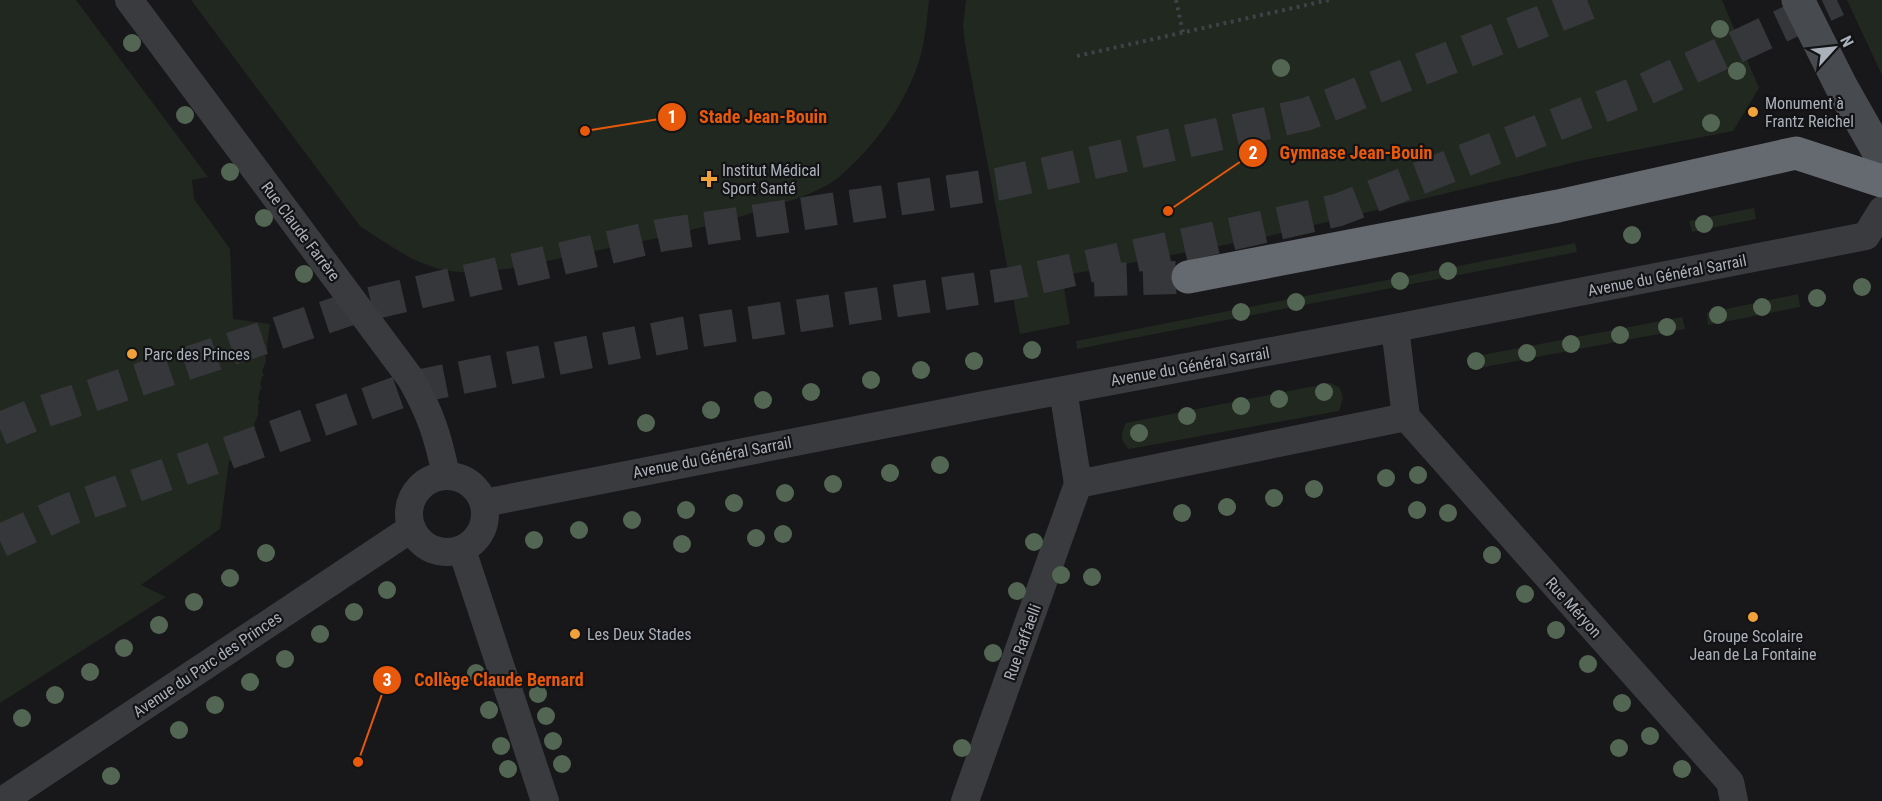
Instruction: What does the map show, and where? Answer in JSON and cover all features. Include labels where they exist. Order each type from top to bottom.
[{"type":"highway","points":[[1188,277],[1558,206],[1796,153],[1882,181]]},
{"type":"main road","points":[[1798,0],[1882,158]]},
{"type":"street","name":"Rue Claude Farrère","points":[[129,0],[411,379],[438,438],[446,476]]},
{"type":"street","name":"Avenue du Général Sarrail","points":[[484,503],[1866,236],[1882,210]]},
{"type":"street","points":[[1063,390],[1078,484],[1406,417],[1395,328]]},
{"type":"street","name":"Rue Méryon","points":[[1406,417],[1730,782],[1734,801]]},
{"type":"street","points":[[456,476],[474,486],[484,503],[486,514],[484,525],[472,544],[462,549],[451,552],[433,549],[418,539],[412,528],[409,516],[410,504],[415,493],[423,484],[434,478],[456,476]]},
{"type":"street","name":"Rue Raffaelli","points":[[965,801],[1078,484]]},
{"type":"street","name":"Avenue du Parc des Princes","points":[[2,801],[412,528]]},
{"type":"street","points":[[462,549],[544,801]]},
{"type":"path","points":[[1176,0],[1183,33]]},
{"type":"path","points":[[1077,56],[1329,0]]},
{"type":"shaded area","name":"Parc des Princes","points":[[0,0],[76,0],[208,177],[192,180],[194,199],[230,249],[233,319],[270,324],[268,348],[265,350],[266,361],[262,372],[264,375],[260,385],[262,388],[258,399],[260,402],[258,415],[254,425],[256,428],[253,435],[254,442],[251,444],[248,465],[229,461],[220,529],[141,585],[166,597],[0,703]]},
{"type":"shaded area","points":[[191,0],[929,0],[920,58],[898,108],[865,152],[826,186],[752,213],[677,233],[519,267],[462,272],[448,271],[421,263],[396,250],[360,226]]},
{"type":"shaded area","points":[[966,0],[1722,0],[1759,88],[1733,131],[1584,160],[1261,238],[1062,276],[1070,324],[1020,334],[965,44],[963,25]]},
{"type":"shaded area","points":[[1847,0],[1882,0],[1882,75]]},
{"type":"shaded area","points":[[1754,208],[1756,219],[1692,232],[1689,221]]},
{"type":"shaded area","points":[[1575,243],[1577,252],[1077,349],[1076,341]]},
{"type":"shaded area","points":[[1798,294],[1800,307],[1708,325],[1707,313]]},
{"type":"shaded area","points":[[1682,317],[1685,329],[1474,369],[1472,357]]},
{"type":"shaded area","points":[[1330,383],[1340,388],[1343,398],[1339,411],[1129,449],[1123,440],[1122,434],[1126,423]]},
{"type":"tunnel","points":[[0,429],[36,414],[356,307],[662,235],[999,184],[1307,114],[1597,0]]},
{"type":"tunnel","points":[[0,541],[70,509],[414,387],[685,333],[1014,283],[1338,210],[1639,92],[1837,0]]},
{"type":"tunnel","points":[[1094,280],[1188,277]]},
{"type":"place","name":"Monument à Frantz Reichel","points":[[1753,112]]},
{"type":"place","name":"Stade Jean-Bouin","points":[[585,131]]},
{"type":"place","name":"Institut Médical Sport Santé","points":[[709,179]]},
{"type":"place","name":"Gymnase Jean-Bouin","points":[[1168,211]]},
{"type":"place","name":"Parc des Princes","points":[[132,354]]},
{"type":"place","name":"Groupe Scolaire Jean de La Fontaine","points":[[1753,617]]},
{"type":"place","name":"Les Deux Stades","points":[[575,634]]},
{"type":"place","name":"Collège Claude Bernard","points":[[358,762]]}]
